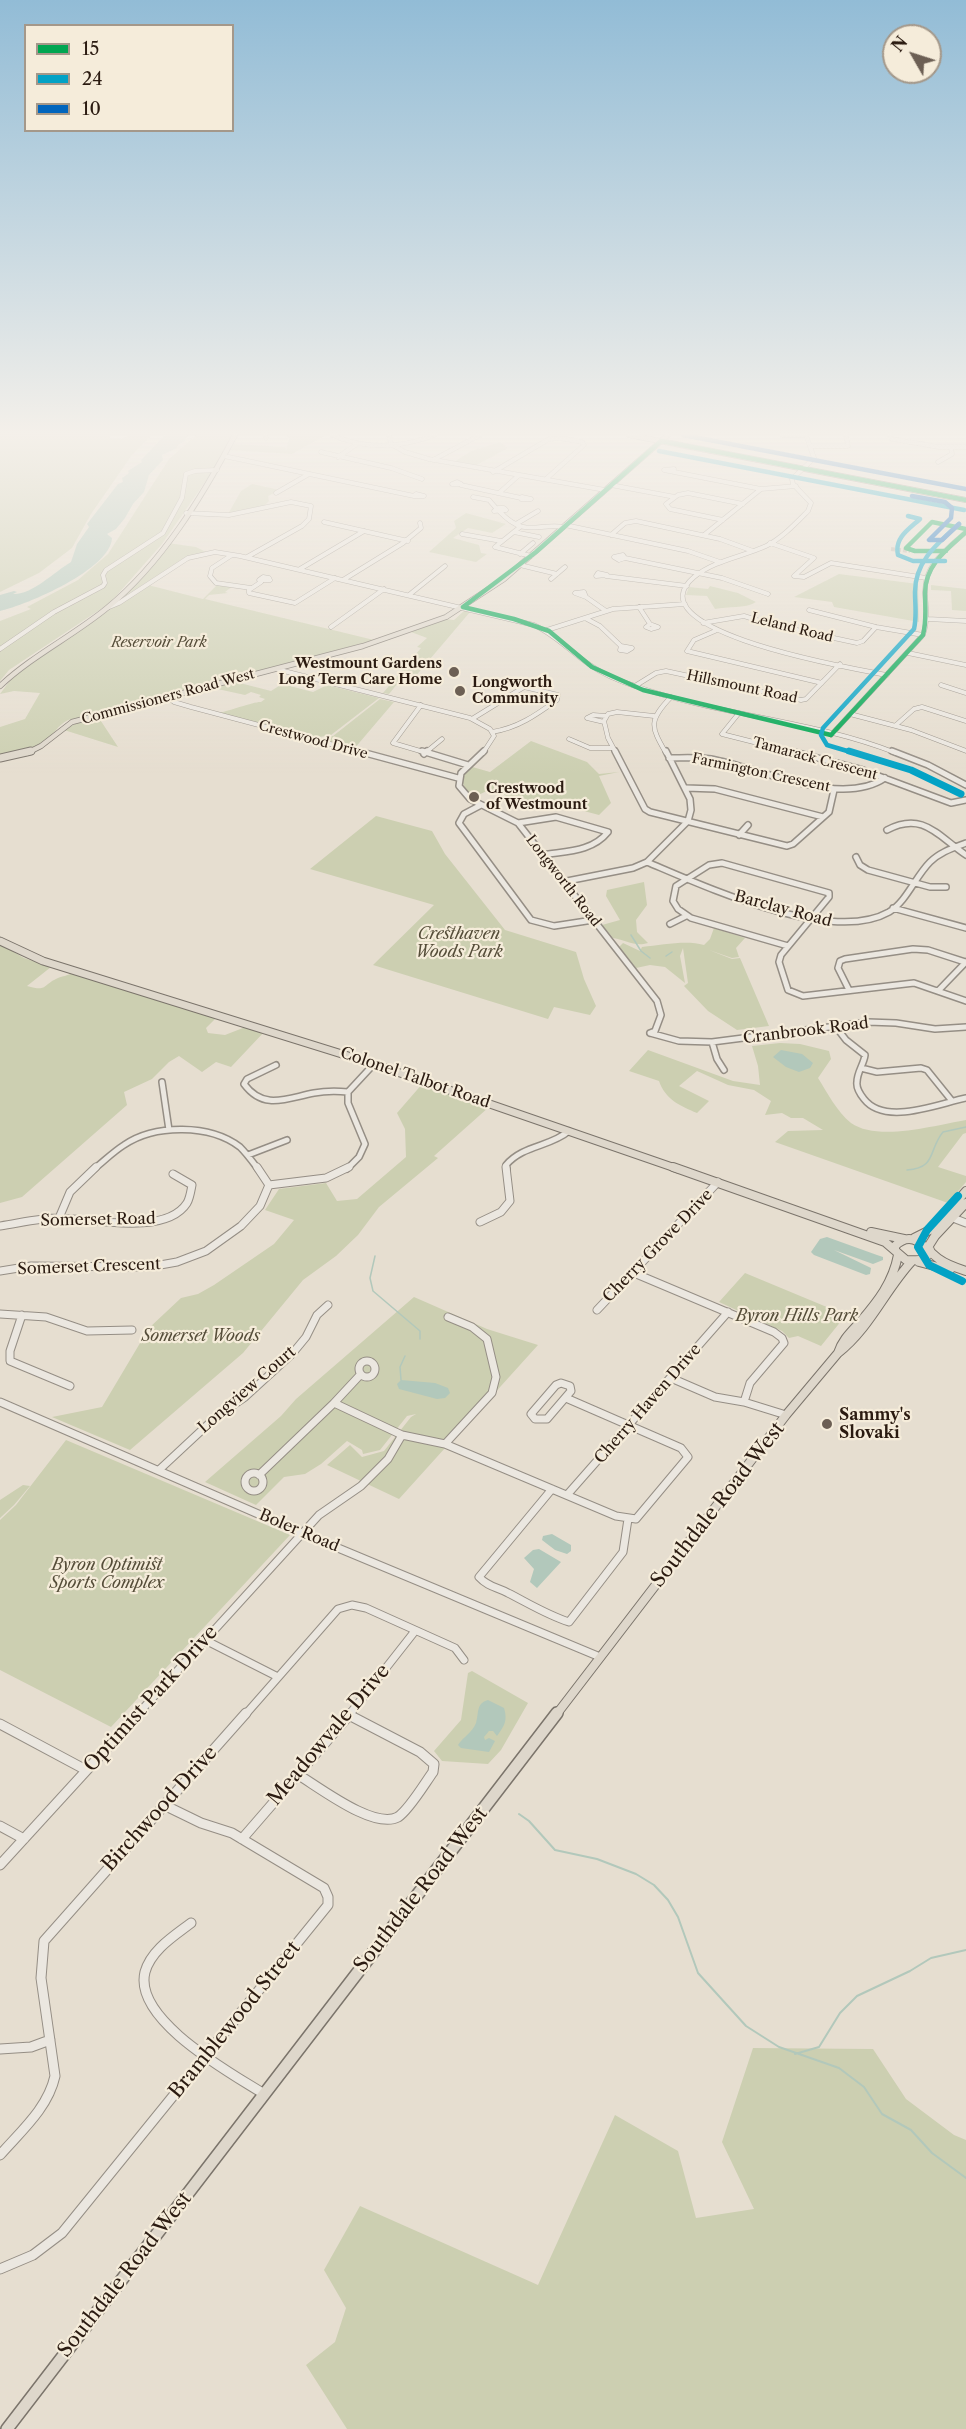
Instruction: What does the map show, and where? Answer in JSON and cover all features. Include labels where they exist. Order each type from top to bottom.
[{"type":"main road","points":[[0,686],[24,663],[106,608],[160,548]]},
{"type":"main road","name":"Commissioners Road West","points":[[0,758],[20,755],[38,748],[61,727],[72,722],[170,698],[428,625],[463,607],[540,548]]},
{"type":"main road","name":"Colonel Talbot Road","points":[[0,941],[43,962],[236,1019],[718,1182],[885,1242],[896,1252],[914,1261]]},
{"type":"main road","points":[[896,1252],[897,1243],[934,1228],[966,1191]]},
{"type":"main road","points":[[965,1272],[939,1260],[929,1249],[935,1236],[966,1203]]},
{"type":"main road","name":"Colonel Talbot Road","points":[[828,1221],[921,1241],[929,1249]]},
{"type":"main road","name":"Southdale Road West","points":[[7,2429],[786,1415],[875,1312],[900,1274],[914,1261],[928,1257],[929,1249]]},
{"type":"main road","name":"Southdale Road West","points":[[838,1353],[841,1343],[890,1279],[897,1264],[896,1252]]},
{"type":"main road","points":[[914,1261],[965,1272]]},
{"type":"street","points":[[0,649],[54,612],[103,586],[104,571],[139,548]]},
{"type":"street","points":[[246,557],[261,548]]},
{"type":"street","points":[[299,569],[334,548]]},
{"type":"street","points":[[343,580],[396,548]]},
{"type":"street","points":[[498,548],[531,556]]},
{"type":"street","points":[[520,554],[527,548]]},
{"type":"street","points":[[673,548],[721,562]]},
{"type":"street","points":[[748,548],[753,550]]},
{"type":"street","points":[[757,548],[699,573],[683,594],[685,604],[693,616],[715,631],[747,642],[887,675]]},
{"type":"street","points":[[786,548],[831,563],[926,578]]},
{"type":"street","points":[[831,735],[924,635],[928,619],[926,578],[937,561],[950,548]]},
{"type":"street","points":[[106,608],[119,603],[188,558],[207,552],[246,557],[514,619],[547,630],[560,638],[592,667],[635,686],[671,697],[831,735],[915,760],[966,785]]},
{"type":"street","points":[[233,555],[212,568],[210,576],[216,584],[251,588]]},
{"type":"street","points":[[625,558],[699,573],[757,588],[768,594]]},
{"type":"street","points":[[814,558],[794,576],[804,577],[831,563]]},
{"type":"street","points":[[520,565],[557,574]]},
{"type":"street","points":[[409,595],[445,566]]},
{"type":"street","points":[[551,579],[565,567]]},
{"type":"street","points":[[606,576],[687,586]]},
{"type":"street","points":[[261,582],[248,592],[295,603],[335,578]]},
{"type":"street","points":[[331,627],[384,589]]},
{"type":"street","points":[[586,597],[606,611]]},
{"type":"street","points":[[547,630],[606,611],[685,604]]},
{"type":"street","points":[[639,607],[650,624]]},
{"type":"street","points":[[809,610],[876,627],[924,635]]},
{"type":"street","name":"Leland Road","points":[[702,623],[744,616],[769,624],[857,643],[863,641],[876,627]]},
{"type":"street","points":[[585,618],[600,626],[621,646]]},
{"type":"street","points":[[928,619],[966,621]]},
{"type":"street","points":[[715,631],[699,636],[689,645],[687,651],[822,682]]},
{"type":"street","points":[[908,653],[966,665]]},
{"type":"street","name":"Hillsmount Road","points":[[635,686],[656,672],[666,671],[795,700],[806,699],[840,664]]},
{"type":"street","points":[[276,669],[421,705],[482,723],[494,736],[492,745],[468,765],[458,777]]},
{"type":"street","points":[[941,686],[966,693]]},
{"type":"street","points":[[472,719],[524,687],[555,693],[559,698],[521,726],[492,732]]},
{"type":"street","points":[[562,882],[633,868],[647,862],[693,814],[693,805],[686,788],[655,731],[654,716],[671,697]]},
{"type":"street","name":"Crestwood Drive","points":[[170,698],[174,702],[191,707],[445,776],[458,777]]},
{"type":"street","points":[[421,705],[393,744],[468,765]]},
{"type":"street","points":[[896,725],[914,709],[922,707],[966,721]]},
{"type":"street","points":[[654,716],[617,712],[605,719],[613,747],[645,809],[788,846],[823,817],[832,804],[834,790]]},
{"type":"street","name":"Tamarack Crescent","points":[[739,713],[722,734],[860,769],[951,803],[966,800]]},
{"type":"street","points":[[850,714],[896,725],[966,751]]},
{"type":"street","points":[[424,754],[442,739]]},
{"type":"street","points":[[569,739],[590,748],[613,747]]},
{"type":"street","name":"Farmington Crescent","points":[[669,758],[709,759],[834,790],[862,789],[873,786],[885,778]]},
{"type":"street","name":"Longworth Road","points":[[458,777],[463,793],[481,805],[505,813],[518,823],[657,1002],[661,1015],[655,1031],[648,1033]]},
{"type":"street","points":[[686,788],[715,789],[823,817]]},
{"type":"street","points":[[481,805],[464,814],[459,823],[531,920],[539,924],[559,927],[593,920]]},
{"type":"street","points":[[518,823],[556,817],[608,832],[598,843],[543,855]]},
{"type":"street","points":[[887,830],[895,825],[909,822],[930,828],[966,855]]},
{"type":"street","points":[[740,835],[748,825]]},
{"type":"street","name":"Barclay Road","points":[[647,862],[733,897],[810,918],[852,924],[882,917],[893,908],[936,855],[966,843]]},
{"type":"street","points":[[856,857],[860,865],[868,870],[913,883],[946,887]]},
{"type":"street","points":[[788,946],[686,916],[674,906],[673,890],[709,865],[722,863],[824,890],[829,893],[829,897],[788,946],[779,962],[788,990],[803,996],[914,983],[966,1001]]},
{"type":"street","points":[[893,908],[966,928]]},
{"type":"street","points":[[670,924],[686,916]]},
{"type":"street","points":[[849,990],[838,968],[840,961],[845,958],[913,949],[927,950],[966,962],[938,991]]},
{"type":"street","name":"Cranbrook Road","points":[[648,1033],[679,1041],[712,1042],[876,1022],[935,1029],[966,1027]]},
{"type":"street","points":[[836,1027],[846,1040],[864,1053],[865,1060],[857,1077],[857,1087],[868,1103],[878,1111],[892,1112],[966,1098]]},
{"type":"street","points":[[712,1042],[717,1059],[724,1070]]},
{"type":"street","points":[[59,1218],[70,1192],[125,1144],[139,1137],[169,1130],[209,1132],[232,1142],[248,1155],[269,1185],[319,1180],[341,1173],[356,1162],[365,1144],[348,1103],[348,1092],[374,1064]]},
{"type":"street","points":[[276,1065],[247,1078],[244,1084],[247,1090],[262,1100],[273,1102],[321,1092],[348,1092]]},
{"type":"street","points":[[861,1068],[877,1072],[921,1068],[927,1070],[952,1101]]},
{"type":"street","points":[[162,1082],[169,1130]]},
{"type":"street","points":[[480,1222],[505,1210],[510,1200],[512,1193],[506,1165],[512,1156],[521,1150],[553,1143],[568,1131]]},
{"type":"street","points":[[248,1155],[287,1140]]},
{"type":"street","name":"Somerset Road","points":[[0,1226],[59,1218],[123,1222],[163,1220],[183,1209],[191,1198],[192,1185],[173,1174]]},
{"type":"street","name":"Cherry Grove Drive","points":[[597,1310],[718,1182]]},
{"type":"street","name":"Somerset Crescent","points":[[0,1271],[22,1267],[143,1268],[182,1263],[215,1248],[254,1215],[265,1202],[269,1185]]},
{"type":"street","points":[[953,1218],[966,1223]]},
{"type":"street","points":[[634,1273],[774,1332],[782,1338],[784,1343],[750,1383],[744,1402]]},
{"type":"street","name":"Longview Court","points":[[159,1470],[217,1416],[245,1397],[292,1354],[306,1337],[317,1315],[328,1305]]},
{"type":"street","name":"Cherry Haven Drive","points":[[567,1495],[728,1312]]},
{"type":"street","points":[[0,1314],[46,1317],[87,1330],[132,1330]]},
{"type":"street","points":[[22,1315],[9,1351],[10,1361],[70,1386]]},
{"type":"street","points":[[445,1444],[492,1393],[496,1377],[487,1339],[472,1327],[448,1317]]},
{"type":"street","points":[[260,1475],[361,1374]]},
{"type":"street","points":[[671,1378],[715,1397],[744,1402],[786,1415]]},
{"type":"street","points":[[561,1383],[570,1386],[571,1391],[566,1398],[547,1419],[535,1419],[531,1414],[548,1393],[561,1383]]},
{"type":"street","points":[[334,1403],[383,1428],[402,1435],[445,1444],[628,1519],[636,1519],[688,1457],[681,1448],[566,1398]]},
{"type":"street","name":"Boler Road","points":[[0,1402],[302,1533],[600,1657]]},
{"type":"street","name":"Optimist Park Drive","points":[[0,1865],[302,1533],[324,1510],[361,1486],[387,1459],[402,1435]]},
{"type":"street","points":[[552,1489],[479,1577],[486,1585],[505,1591],[552,1617],[569,1622],[623,1552],[628,1519]]},
{"type":"street","name":"Birchwood Drive","points":[[0,2155],[40,2108],[54,2081],[54,2059],[40,1973],[39,1956],[44,1941],[339,1609],[346,1606],[366,1608],[455,1648],[464,1660]]},
{"type":"street","name":"Meadowvale Drive","points":[[242,1839],[349,1715],[415,1631]]},
{"type":"street","points":[[204,1640],[278,1677]]},
{"type":"street","points":[[297,1774],[380,1821],[395,1819],[401,1815],[433,1772],[434,1764],[420,1752],[349,1715]]},
{"type":"street","points":[[0,1724],[86,1770]]},
{"type":"street","name":"Bramblewood Street","points":[[0,2269],[23,2263],[41,2252],[62,2233],[328,1905],[328,1897],[324,1888],[232,1833],[201,1823],[164,1805]]},
{"type":"street","points":[[0,1826],[24,1839]]},
{"type":"street","points":[[191,1923],[168,1936],[144,1969],[144,1987],[155,2013],[170,2031],[264,2094]]},
{"type":"street","points":[[0,2049],[31,2047],[50,2040]]},
{"type":"green space","points":[[0,548],[72,548],[39,573],[0,592]]},
{"type":"green space","points":[[112,548],[158,548],[110,603],[9,670],[0,681],[0,621],[31,609],[27,607],[78,580]]},
{"type":"green space","name":"Reservoir Park","points":[[163,548],[199,548],[206,552],[181,560],[116,602]]},
{"type":"green space","points":[[433,548],[480,548],[481,553],[487,554],[476,562],[429,552]]},
{"type":"green space","points":[[839,574],[918,584],[919,622],[834,607],[832,602],[794,597]]},
{"type":"green space","name":"Reservoir Park","points":[[218,584],[233,586],[225,592],[228,593],[209,595],[205,599],[374,640],[159,699],[68,720],[37,747],[0,755],[0,727],[25,719],[40,693],[14,691],[0,694],[25,664],[148,585],[203,599]]},
{"type":"green space","points":[[931,585],[966,589],[966,611],[952,610],[951,591],[931,590]]},
{"type":"green space","points":[[710,586],[738,593],[756,602],[747,606],[715,609],[707,596],[686,595],[689,587],[708,589]]},
{"type":"green space","points":[[464,611],[470,612],[414,678],[403,677],[389,694],[383,693],[421,648],[417,647],[427,638],[411,632],[445,619],[454,620]]},
{"type":"green space","points":[[236,682],[271,691],[282,684],[313,692],[327,685],[379,698],[331,735],[314,738],[219,713],[265,699],[251,692],[245,695],[213,688]]},
{"type":"green space","points":[[380,699],[394,702],[354,749],[316,739],[333,736]]},
{"type":"green space","points":[[99,718],[118,747],[64,730],[77,723]]},
{"type":"green space","points":[[531,741],[587,762],[599,774],[619,772],[599,776],[611,803],[599,815],[554,803],[531,807],[491,789],[470,799],[460,777],[469,766],[490,772]]},
{"type":"green space","name":"Cresthaven Woods Park","points":[[376,816],[432,831],[445,854],[505,930],[576,952],[584,979],[596,1006],[590,1015],[554,1007],[548,1019],[373,965],[434,905],[310,869]]},
{"type":"green space","points":[[644,882],[647,905],[636,920],[637,932],[648,943],[634,944],[613,938],[602,925],[620,920],[606,896],[607,890]]},
{"type":"green space","points":[[714,928],[745,938],[736,948],[739,957],[732,958],[709,950],[732,959],[740,958],[769,1026],[737,1030],[708,1011],[684,986],[688,983],[683,948],[680,956],[685,983],[665,967],[650,965],[636,968],[619,947],[623,943],[640,951],[642,947],[674,943],[704,945],[710,939]]},
{"type":"green space","points":[[0,944],[24,958],[51,967],[27,986],[42,988],[72,973],[218,1016],[206,1028],[208,1033],[225,1035],[248,1026],[265,1031],[231,1067],[216,1062],[202,1072],[179,1056],[169,1062],[152,1079],[124,1092],[127,1105],[22,1197],[0,1203]]},
{"type":"green space","points":[[780,1043],[800,1044],[829,1051],[831,1059],[818,1078],[841,1113],[851,1123],[862,1129],[891,1132],[966,1120],[966,1133],[938,1167],[966,1176],[966,1182],[948,1203],[775,1142],[788,1131],[823,1130],[803,1118],[791,1118],[782,1113],[765,1115],[771,1101],[754,1090],[728,1085],[697,1071],[679,1086],[709,1101],[697,1113],[679,1105],[669,1097],[659,1081],[629,1071],[648,1050],[733,1081],[760,1085],[758,1066],[752,1046]]},
{"type":"green space","name":"Somerset Woods","points":[[423,1083],[489,1107],[434,1156],[438,1158],[379,1207],[358,1235],[336,1256],[303,1280],[243,1353],[130,1450],[52,1417],[102,1407],[149,1328],[181,1298],[198,1294],[214,1285],[274,1244],[294,1220],[265,1210],[279,1189],[326,1183],[337,1201],[357,1199],[406,1157],[405,1129],[397,1113]]},
{"type":"green space","name":"Byron Hills Park","points":[[745,1273],[846,1315],[821,1346],[798,1336],[789,1338],[782,1331],[719,1302]]},
{"type":"green space","points":[[414,1297],[487,1329],[538,1345],[399,1499],[327,1465],[350,1445],[362,1457],[384,1451],[411,1417],[416,1414],[407,1416],[380,1450],[363,1454],[362,1450],[347,1441],[321,1464],[305,1474],[284,1477],[256,1505],[205,1482],[281,1416],[296,1399]]},
{"type":"green space","name":"Byron Optimist Sports Complex","points":[[66,1440],[290,1535],[111,1727],[0,1670],[0,1520],[16,1505]]},
{"type":"green space","points":[[23,1485],[30,1486],[0,1518],[0,1500]]},
{"type":"green space","points":[[472,1671],[528,1703],[501,1750],[488,1764],[442,1761],[434,1751],[461,1720],[468,1673]]},
{"type":"green space","points":[[753,2048],[873,2049],[906,2099],[954,2135],[966,2140],[966,2429],[347,2429],[306,2365],[335,2342],[346,2308],[324,2270],[360,2206],[538,2285],[615,2115],[678,2151],[696,2218],[754,2209],[722,2142]]},
{"type":"shaded area","points":[[76,548],[109,548],[98,562],[66,584],[0,611],[0,595],[14,591],[17,592],[13,594],[28,591],[71,562]]},
{"type":"shaded area","points":[[781,1050],[802,1054],[813,1063],[810,1068],[799,1072],[786,1067],[773,1057]]},
{"type":"shaded area","points":[[827,1237],[883,1257],[883,1260],[873,1264],[834,1250],[871,1268],[870,1274],[866,1275],[814,1255],[811,1252],[820,1239]]},
{"type":"shaded area","points":[[401,1380],[435,1383],[448,1388],[450,1393],[445,1398],[437,1399],[399,1389],[397,1384]]},
{"type":"shaded area","points":[[552,1534],[571,1545],[571,1551],[567,1554],[555,1550],[542,1540],[543,1536]]},
{"type":"shaded area","points":[[539,1549],[561,1562],[537,1588],[530,1582],[534,1569],[524,1558],[533,1550]]},
{"type":"shaded area","points":[[488,1700],[504,1708],[506,1716],[497,1736],[493,1731],[489,1731],[484,1737],[485,1740],[489,1738],[495,1741],[489,1752],[461,1748],[458,1745],[476,1723],[481,1703]]},
{"type":"waterway","points":[[631,935],[641,951],[650,958]]},
{"type":"waterway","points":[[666,956],[672,952]]},
{"type":"waterway","points":[[907,1170],[917,1169],[928,1162],[943,1132],[966,1127]]},
{"type":"waterway","points":[[375,1256],[370,1278],[373,1291],[420,1331],[420,1339]]},
{"type":"waterway","points":[[401,1380],[400,1367],[405,1356]]},
{"type":"waterway","points":[[519,1814],[529,1821],[555,1850],[597,1859],[636,1874],[654,1885],[668,1900],[678,1917],[698,1973],[746,2026],[779,2047],[797,2053]]},
{"type":"waterway","points":[[797,2053],[819,2047],[840,2013],[857,1996],[910,1971],[931,1958],[966,1950]]},
{"type":"waterway","points":[[797,2053],[839,2068],[864,2087],[882,2114],[911,2130],[932,2153],[966,2178]]},
{"type":"tunnel","points":[[891,549],[910,551]]},
{"type":"transit line","name":"15","points":[[463,607],[540,548]]},
{"type":"transit line","name":"24","points":[[897,548],[898,555],[913,561],[945,561]]},
{"type":"transit line","name":"15","points":[[907,548],[915,551],[946,551]]},
{"type":"transit line","name":"24","points":[[933,548],[918,571],[915,581],[914,629],[823,728],[821,735],[827,745],[911,770],[961,794]]},
{"type":"transit line","name":"15","points":[[463,607],[514,619],[549,631],[592,667],[643,690],[831,735],[923,635],[928,574],[947,548]]},
{"type":"transit line","name":"24","points":[[958,1196],[927,1230],[918,1247],[929,1265],[941,1273],[962,1281]]},
{"type":"place","name":"Westmount Gardens Long Term Care Home","points":[[454,672]]},
{"type":"place","name":"Longworth Community","points":[[460,691]]},
{"type":"place","name":"Crestwood of Westmount","points":[[474,797]]},
{"type":"place","name":"Sammy's Slovaki","points":[[827,1424]]}]
